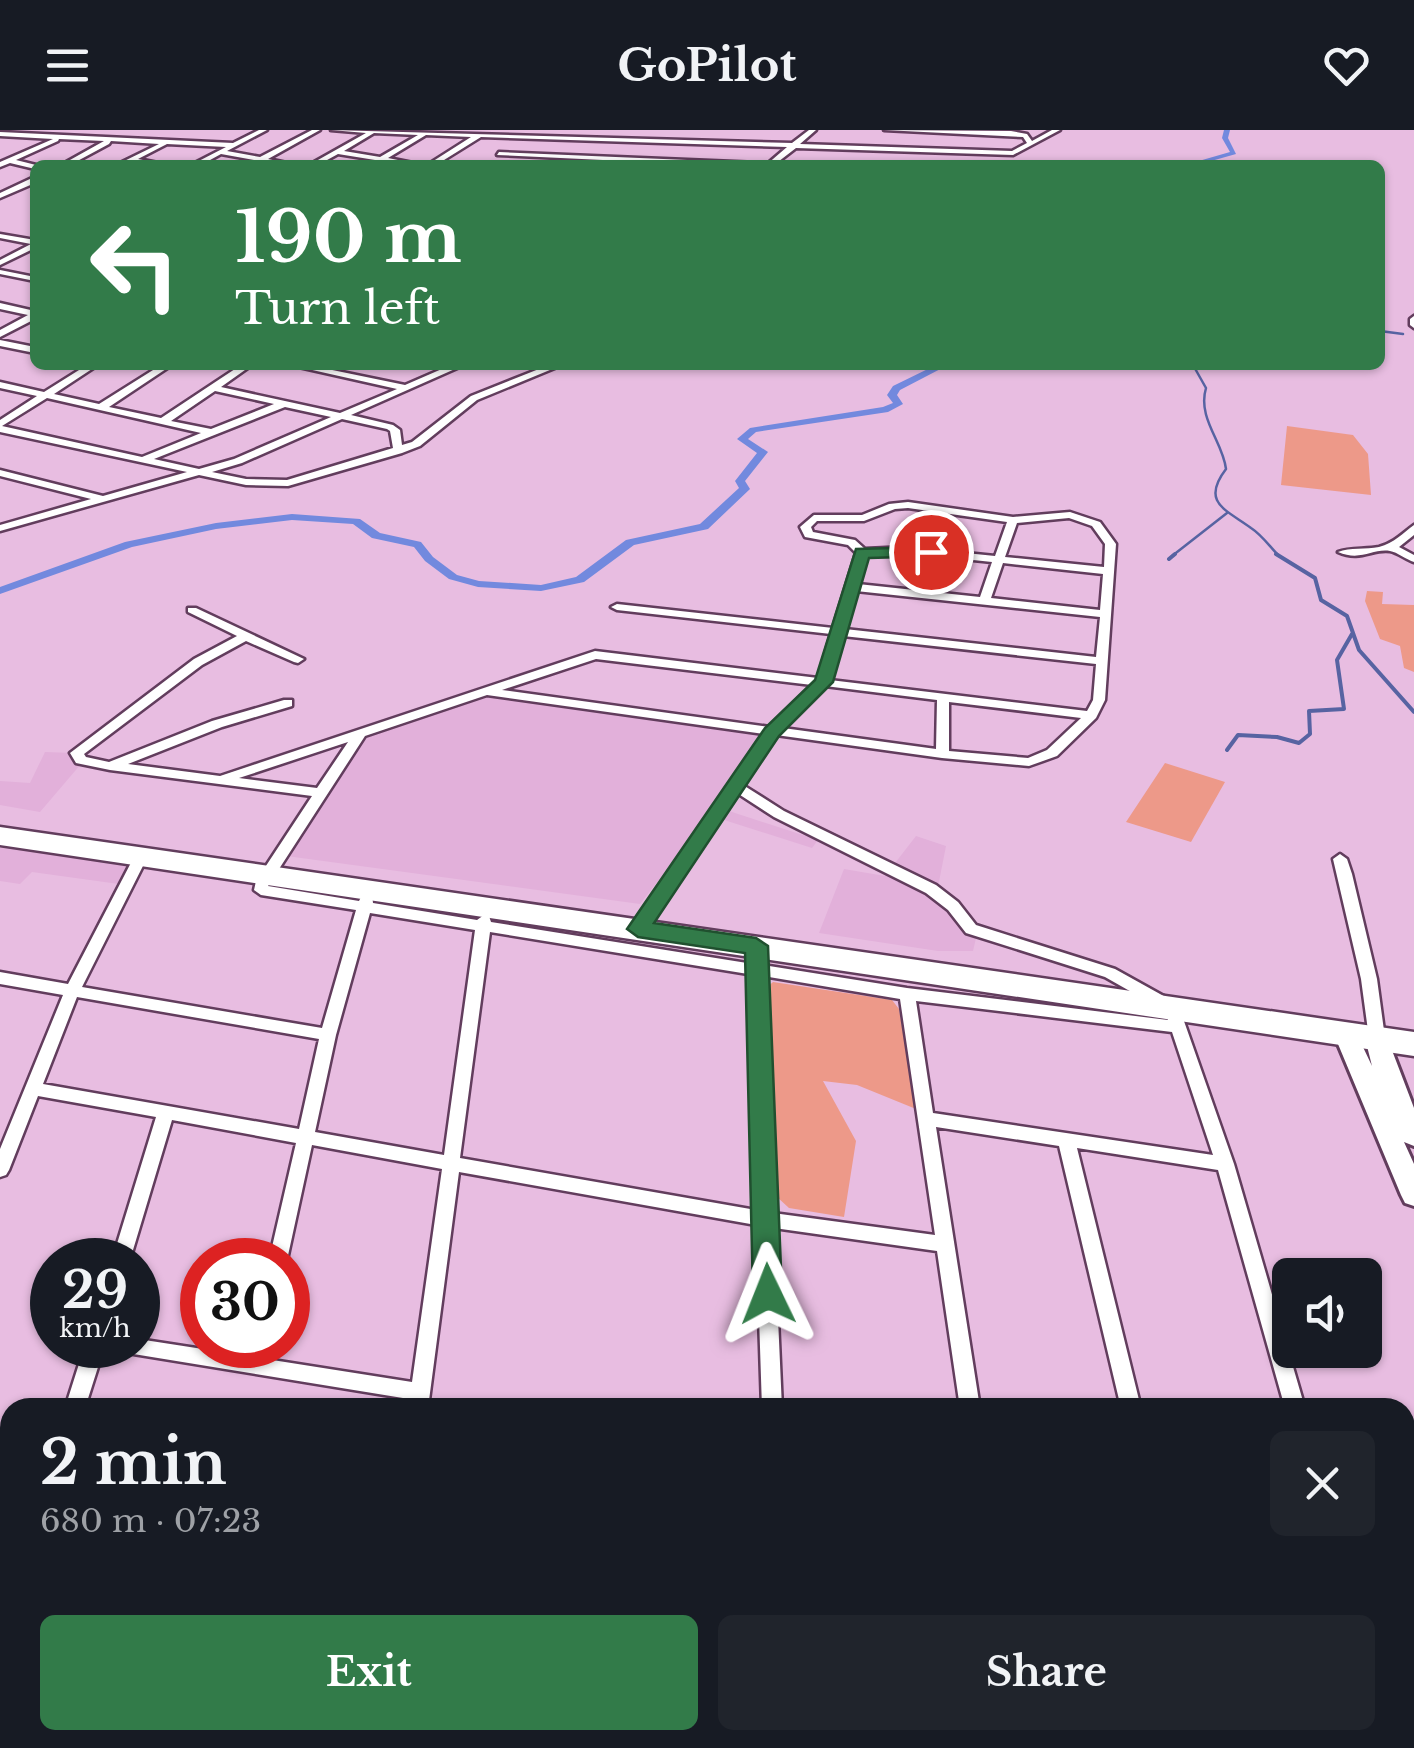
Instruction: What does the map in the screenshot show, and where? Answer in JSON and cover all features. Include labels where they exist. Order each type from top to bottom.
[{"type":"highway","points":[[0,836],[266,875],[367,899],[485,916],[638,929],[755,957],[1175,1018],[1344,1032],[1414,1044]]},
{"type":"street","points":[[0,147],[42,130]]},
{"type":"street","points":[[97,130],[109,139]]},
{"type":"street","points":[[119,140],[139,130]]},
{"type":"street","points":[[204,160],[264,130]]},
{"type":"street","points":[[219,152],[260,160],[317,130]]},
{"type":"street","points":[[334,130],[1014,154],[1058,130]]},
{"type":"street","points":[[490,160],[538,130]]},
{"type":"street","points":[[632,140],[647,130]]},
{"type":"street","points":[[663,160],[702,130]]},
{"type":"street","points":[[777,160],[812,130]]},
{"type":"street","points":[[888,130],[1015,132],[1028,137],[1031,144]]},
{"type":"street","points":[[322,160],[374,131]]},
{"type":"street","points":[[892,158],[912,131]]},
{"type":"street","points":[[337,152],[380,160],[429,132]]},
{"type":"street","points":[[0,134],[232,146]]},
{"type":"street","points":[[439,160],[479,135]]},
{"type":"street","points":[[3,162],[60,138]]},
{"type":"street","points":[[73,160],[109,139]]},
{"type":"street","points":[[130,160],[168,142]]},
{"type":"street","points":[[499,154],[576,160]]},
{"type":"street","points":[[3,162],[30,165]]},
{"type":"street","points":[[0,196],[30,182]]},
{"type":"street","points":[[0,236],[30,243]]},
{"type":"street","points":[[0,262],[30,247]]},
{"type":"street","points":[[0,272],[30,278]]},
{"type":"street","points":[[0,306],[30,313]]},
{"type":"street","points":[[0,334],[30,317]]},
{"type":"street","points":[[0,342],[30,349]]},
{"type":"street","points":[[0,426],[42,394],[84,370]]},
{"type":"street","points":[[102,407],[159,370]]},
{"type":"street","points":[[164,421],[240,370]]},
{"type":"street","points":[[319,370],[407,388]]},
{"type":"street","points":[[4,525],[207,472],[448,370]]},
{"type":"street","points":[[0,426],[262,485],[288,484],[398,451],[428,436],[443,419],[474,398],[545,370]]},
{"type":"street","points":[[0,385],[209,432]]},
{"type":"street","points":[[213,388],[390,427],[395,430],[398,451]]},
{"type":"street","points":[[143,460],[284,404]]},
{"type":"street","points":[[0,473],[105,500]]},
{"type":"street","points":[[489,692],[942,754],[1037,761],[1052,753],[1091,715],[1098,700],[1111,544],[1096,524],[1070,515],[1013,520],[898,505],[869,518],[814,518],[804,528],[810,535],[850,542],[862,552],[907,550],[1108,571]]},
{"type":"street","points":[[984,601],[1013,520]]},
{"type":"street","points":[[1344,552],[1391,547],[1402,543],[1414,528]]},
{"type":"street","points":[[1391,547],[1414,559]]},
{"type":"street","points":[[638,929],[772,732],[824,682],[862,552]]},
{"type":"street","points":[[854,587],[1105,614]]},
{"type":"street","points":[[617,607],[1102,661]]},
{"type":"street","points":[[192,610],[298,658]]},
{"type":"street","points":[[246,636],[198,662],[77,753],[81,760],[110,766],[322,793]]},
{"type":"street","points":[[223,779],[583,657],[605,654],[1091,715]]},
{"type":"street","points":[[942,754],[943,696]]},
{"type":"street","points":[[110,766],[217,724],[288,703]]},
{"type":"street","points":[[266,875],[358,735]]},
{"type":"street","points":[[735,786],[779,814],[931,889],[954,906],[970,928],[1110,973],[1175,1018],[1225,1164],[1292,1398]]},
{"type":"street","points":[[0,1170],[72,991],[141,856]]},
{"type":"street","points":[[1340,859],[1350,884],[1385,1071],[1414,1136]]},
{"type":"street","points":[[283,1238],[328,1036],[367,899]]},
{"type":"street","points":[[419,1398],[485,916],[755,957],[907,994],[1175,1018]]},
{"type":"street","points":[[755,957],[772,1398]]},
{"type":"street","points":[[0,978],[328,1036]]},
{"type":"street","points":[[907,994],[968,1398]]},
{"type":"street","points":[[1344,1032],[1414,1196]]},
{"type":"street","points":[[33,1089],[764,1219],[944,1244]]},
{"type":"street","points":[[128,1238],[166,1112]]},
{"type":"street","points":[[929,1119],[1225,1164]]},
{"type":"street","points":[[1066,1140],[1129,1398]]},
{"type":"street","points":[[78,1398],[87,1368]]},
{"type":"street","points":[[265,1368],[409,1398]]},
{"type":"shaded area","points":[[1287,426],[1353,435],[1368,454],[1371,495],[1281,485]]},
{"type":"shaded area","points":[[1367,591],[1383,592],[1382,604],[1414,605],[1414,672],[1404,668],[1400,646],[1380,639],[1365,601]]},
{"type":"shaded area","points":[[475,693],[776,730],[640,904],[279,855],[356,734]]},
{"type":"shaded area","points":[[45,752],[73,753],[73,759],[81,764],[40,812],[0,805],[0,781],[30,783]]},
{"type":"shaded area","points":[[1165,763],[1225,782],[1191,842],[1126,822]]},
{"type":"shaded area","points":[[726,810],[818,840],[812,848],[721,819]]},
{"type":"shaded area","points":[[916,836],[946,846],[936,897],[953,907],[976,938],[973,951],[938,951],[819,933],[844,869],[885,876]]},
{"type":"shaded area","points":[[0,848],[137,864],[126,885],[32,872],[20,884],[0,881]]},
{"type":"shaded area","points":[[773,982],[892,1000],[899,1009],[916,1109],[857,1085],[823,1081],[856,1141],[844,1217],[789,1208],[776,1196],[765,989]]},
{"type":"waterway","points":[[1208,160],[1234,153],[1225,138],[1227,130]]},
{"type":"waterway","points":[[1385,332],[1403,334]]},
{"type":"waterway","points":[[0,591],[129,544],[216,526],[292,517],[356,521],[376,536],[417,544],[453,577],[478,584],[541,588],[580,580],[630,542],[704,527],[745,489],[740,481],[763,452],[742,439],[753,430],[885,410],[898,404],[892,395],[896,388],[933,370]]},
{"type":"waterway","points":[[1196,370],[1206,388],[1205,410],[1226,469],[1216,498],[1279,556]]},
{"type":"waterway","points":[[1172,556],[1227,513]]},
{"type":"waterway","points":[[1169,559],[1175,554]]},
{"type":"waterway","points":[[1279,556],[1315,578],[1321,600],[1347,616],[1359,650],[1414,712]]},
{"type":"waterway","points":[[1227,750],[1238,735],[1277,737],[1299,743],[1310,734],[1309,711],[1344,709],[1337,660],[1352,634]]},
{"type":"route","points":[[768,1294],[756,946],[638,929],[772,732],[824,682],[862,552],[931,552]]}]
